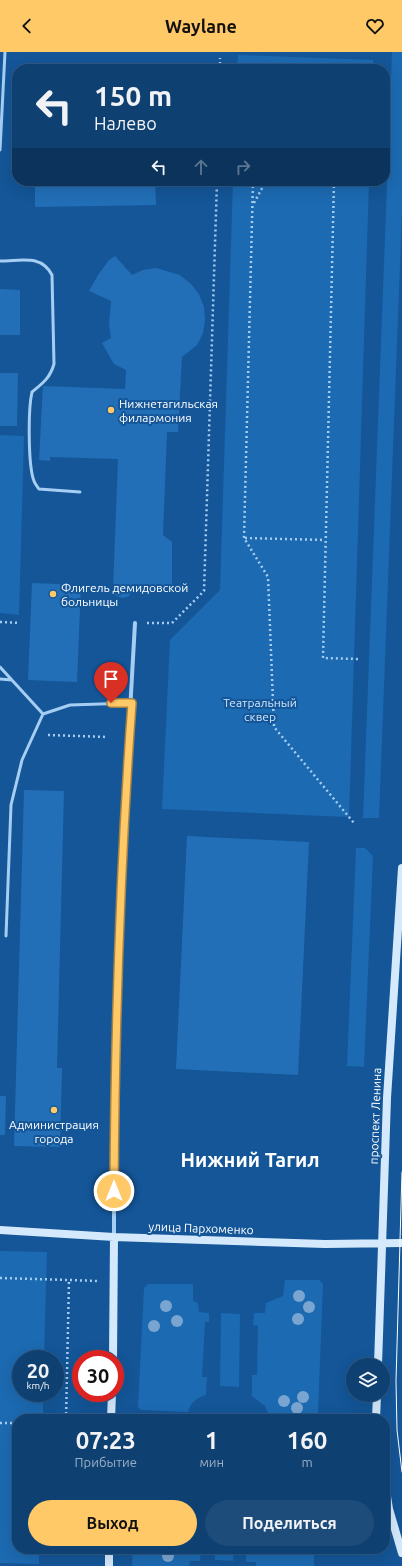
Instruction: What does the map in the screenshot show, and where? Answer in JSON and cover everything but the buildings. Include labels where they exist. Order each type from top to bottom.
[{"type":"main road","name":"проспект Ленина","points":[[378,1358],[387,1098],[402,868]]},
{"type":"main road","name":"улица Пархоменко","points":[[0,1230],[114,1237],[325,1244],[402,1243]]},
{"type":"main road","points":[[113,1350],[114,1237]]},
{"type":"main road","points":[[112,1402],[112,1414]]},
{"type":"main road","points":[[376,1414],[377,1402]]},
{"type":"main road","points":[[390,1511],[402,1553]]},
{"type":"main road","points":[[109,1554],[109,1566]]},
{"type":"street","points":[[114,1237],[115,1082],[124,817],[132,703],[135,622]]},
{"type":"lane","points":[[0,150],[5,52]]},
{"type":"lane","points":[[0,261],[38,261],[47,266],[52,275],[54,364],[51,374],[32,392],[31,396],[31,468],[34,482],[39,489],[80,492]]},
{"type":"lane","points":[[0,667],[43,714]]},
{"type":"lane","points":[[0,679],[12,680]]},
{"type":"lane","points":[[6,936],[11,805],[22,760],[43,714],[70,705],[132,703]]},
{"type":"path","points":[[220,58],[220,64]]},
{"type":"path","points":[[135,622],[172,623],[204,591],[217,186]]},
{"type":"path","points":[[253,186],[244,538],[268,577],[274,727],[354,823]]},
{"type":"path","points":[[253,205],[263,186]]},
{"type":"path","points":[[334,186],[323,658],[359,659]]},
{"type":"path","points":[[244,538],[325,540]]},
{"type":"path","points":[[0,622],[20,623]]},
{"type":"path","points":[[33,734],[107,737]]},
{"type":"path","points":[[0,1278],[114,1282]]},
{"type":"path","points":[[66,1414],[70,1280]]},
{"type":"path","points":[[0,1423],[12,1423]]},
{"type":"green space","points":[[392,52],[402,52],[402,212],[379,818],[363,818],[387,186],[390,186],[390,105]]},
{"type":"green space","points":[[238,55],[373,60],[373,64],[237,64]]},
{"type":"green space","name":"Театральный сквер","points":[[233,186],[369,186],[349,817],[162,809],[170,640],[220,590]]},
{"type":"green space","points":[[0,435],[24,436],[19,615],[0,613]]},
{"type":"green space","points":[[356,848],[365,848],[373,856],[364,1067],[347,1066]]},
{"type":"green space","points":[[0,1251],[47,1252],[44,1350],[12,1350],[12,1402],[43,1402],[43,1414],[12,1414],[12,1554],[39,1554],[39,1564],[0,1563]]},
{"type":"green space","points":[[285,1280],[319,1280],[323,1284],[318,1412],[316,1414],[268,1413],[265,1406],[252,1396],[252,1375],[257,1375],[258,1326],[253,1325],[254,1313],[265,1313],[266,1303],[283,1296]]},
{"type":"green space","points":[[148,1284],[193,1284],[193,1301],[198,1303],[199,1312],[209,1313],[209,1322],[205,1322],[202,1377],[207,1377],[206,1395],[194,1401],[188,1412],[141,1410],[138,1407],[144,1288]]},
{"type":"green space","points":[[221,1313],[240,1314],[239,1387],[220,1386]]},
{"type":"green space","points":[[133,1554],[201,1554],[200,1561],[190,1561],[189,1566],[132,1566]]},
{"type":"green space","points":[[215,1554],[234,1554],[233,1561],[215,1560]]},
{"type":"green space","points":[[246,1554],[314,1554],[314,1566],[256,1566],[256,1562],[246,1562]]},
{"type":"tram line","points":[[402,1172],[396,1381],[397,1430],[402,1472]]},
{"type":"place","name":"Нижнетагильская филармония","points":[[111,410]]},
{"type":"place","name":"Флигель демидовской больницы","points":[[53,594]]},
{"type":"place","name":"Администрация города","points":[[54,1110]]},
{"type":"district","name":"Нижний Тагил","points":[[250,1159]]},
{"type":"route","points":[[111,703],[132,703],[124,817],[114,1098],[114,1191]]}]
